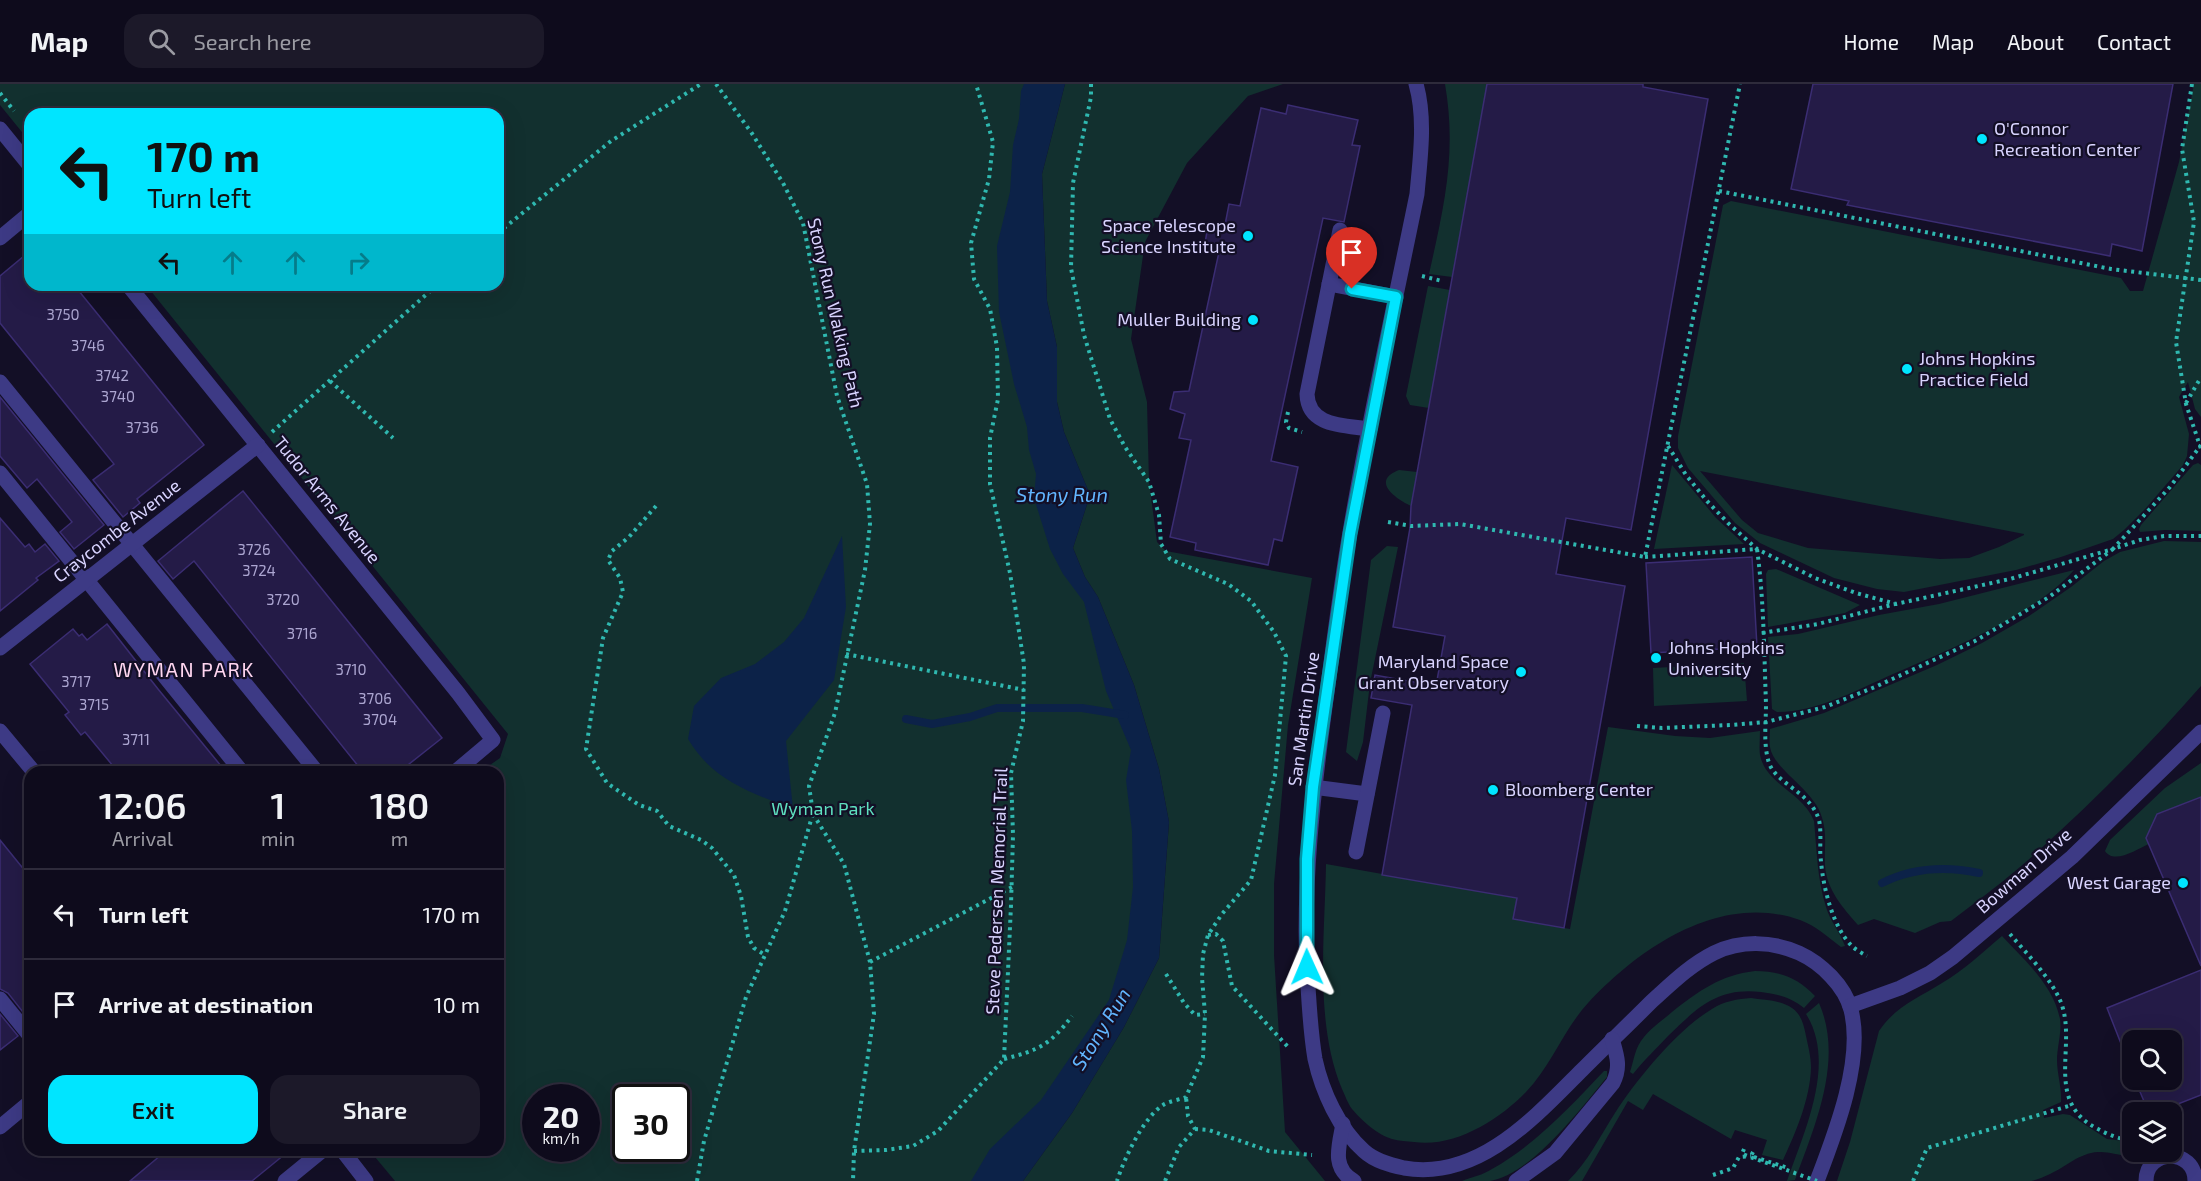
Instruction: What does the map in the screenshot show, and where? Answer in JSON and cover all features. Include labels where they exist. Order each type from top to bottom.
[{"type":"street","name":"San Martin Drive","points":[[1416,84],[1421,119],[1421,155],[1417,194],[1350,534],[1313,787],[1307,859],[1306,947],[1309,1007],[1316,1061],[1322,1083],[1343,1124],[1371,1157],[1385,1163],[1420,1170],[1455,1166],[1489,1152],[1526,1124],[1612,1039],[1686,971],[1713,954],[1742,944],[1775,945],[1813,960],[1836,984],[1850,1006],[1854,1037],[1848,1082],[1831,1146],[1817,1181]]},
{"type":"street","points":[[0,129],[24,159]]},
{"type":"street","points":[[0,238],[24,218]]},
{"type":"street","points":[[1340,230],[1307,394],[1308,405],[1321,420],[1370,429]]},
{"type":"street","points":[[1329,284],[1396,297]]},
{"type":"street","name":"Tudor Arms Avenue","points":[[133,291],[458,693],[493,740],[462,766]]},
{"type":"street","points":[[0,382],[312,766]]},
{"type":"street","name":"Craycombe Avenue","points":[[0,648],[258,444]]},
{"type":"street","points":[[0,473],[85,581],[237,766]]},
{"type":"street","points":[[1356,852],[1383,713]]},
{"type":"street","points":[[0,731],[29,766]]},
{"type":"street","name":"Bowman Drive","points":[[1850,1006],[1900,988],[1930,973],[1953,957],[2072,857],[2201,732]]},
{"type":"street","points":[[1313,787],[1367,794]]},
{"type":"street","points":[[0,999],[24,1029]]},
{"type":"street","points":[[1516,1181],[1555,1153],[1613,1083],[1619,1072],[1612,1039]]},
{"type":"street","points":[[0,1127],[24,1107]]},
{"type":"street","points":[[1343,1124],[1337,1156],[1341,1169],[1354,1181]]},
{"type":"street","points":[[2146,1181],[2149,1168],[2154,1161],[2161,1156],[2170,1155],[2178,1156],[2192,1167],[2195,1181]]},
{"type":"street","points":[[285,1181],[316,1156]]},
{"type":"street","points":[[347,1156],[366,1181]]},
{"type":"path","points":[[504,228],[611,141],[701,84]]},
{"type":"path","name":"Stony Run Walking Path","points":[[716,84],[751,132],[783,183],[803,223],[837,396],[867,484],[870,524],[865,570],[835,712],[809,786],[813,813],[844,864],[870,962],[874,1014],[854,1151],[853,1181]]},
{"type":"path","name":"Steve Pedersen Memorial Trail","points":[[976,84],[993,142],[989,179],[971,243],[974,279],[990,309],[997,346],[998,399],[990,438],[990,484],[1010,573],[1024,664],[1023,721],[1011,773],[1012,887],[1004,1059]]},
{"type":"path","points":[[1090,84],[1091,98],[1073,183],[1071,268],[1084,335],[1110,419],[1125,447],[1149,482],[1159,515],[1161,544],[1170,559],[1228,585],[1251,601],[1274,632],[1286,656],[1275,775],[1251,880],[1208,934],[1202,978],[1205,1014],[1203,1057],[1186,1097],[1188,1116],[1195,1129]]},
{"type":"path","points":[[1644,557],[1740,84]]},
{"type":"path","points":[[1637,726],[1704,727],[1766,722],[1826,707],[1875,687],[1975,641],[2049,597],[2113,549],[2164,494],[2201,447],[2186,404],[2176,342],[2194,222],[2182,149],[2192,84]]},
{"type":"path","points":[[1719,191],[2111,269],[2201,280]]},
{"type":"path","points":[[2193,229],[2201,231]]},
{"type":"path","points":[[1422,276],[1443,281]]},
{"type":"path","points":[[258,444],[430,291]]},
{"type":"path","points":[[2186,404],[2201,378]]},
{"type":"path","points":[[330,381],[393,438]]},
{"type":"path","points":[[1668,446],[1686,475],[1707,501],[1757,549],[1815,578],[1896,604]]},
{"type":"path","points":[[656,506],[629,537],[612,551],[608,560],[620,578],[623,592],[603,638],[586,749],[607,783],[639,805],[657,811],[669,826],[701,840],[712,848],[734,875],[741,896],[748,937],[754,948],[765,955]]},
{"type":"path","points":[[1388,522],[1411,526],[1460,525],[1644,557],[1757,549]]},
{"type":"path","points":[[1762,633],[1818,624],[2010,579],[2140,540],[2164,536],[2201,536]]},
{"type":"path","points":[[1757,549],[1766,748],[1770,764],[1778,776],[1803,795],[1818,819],[1821,861],[1828,899],[1835,919],[1845,938],[1853,947],[1867,956]]},
{"type":"path","points":[[846,654],[1024,690]]},
{"type":"path","name":"Stony Run Walking Path","points":[[697,1181],[704,1140],[746,997],[785,911],[813,813]]},
{"type":"path","points":[[870,962],[1012,887]]},
{"type":"path","points":[[1208,934],[1216,934],[1223,941],[1232,986],[1288,1047]]},
{"type":"path","points":[[2014,939],[2049,982],[2061,1002],[2065,1026],[2064,1066],[2072,1105],[2084,1121],[2122,1139]]},
{"type":"path","points":[[1166,974],[1176,992],[1195,1015],[1205,1014]]},
{"type":"path","points":[[854,1151],[913,1146],[938,1131],[1004,1059],[1032,1052],[1055,1038],[1072,1016]]},
{"type":"path","points":[[1117,1181],[1122,1165],[1141,1130],[1163,1105],[1186,1097]]},
{"type":"path","points":[[1913,1181],[1927,1148],[2072,1105]]},
{"type":"path","points":[[1195,1129],[1209,1130],[1269,1151],[1312,1155]]},
{"type":"path","points":[[1165,1181],[1179,1147],[1195,1129]]},
{"type":"path","points":[[1744,1149],[1742,1154],[1817,1181]]},
{"type":"path","points":[[1713,1175],[1733,1168],[1739,1157],[1752,1154],[1788,1168]]},
{"type":"green space","name":"Wyman Park","points":[[0,84],[1049,84],[1032,176],[1059,511],[1141,744],[1132,979],[988,1181],[395,1181],[374,1156],[504,1156],[504,766],[489,766],[500,758],[508,734],[151,291],[504,291],[504,108],[24,108],[24,135],[0,105]]},
{"type":"green space","points":[[1065,84],[1283,84],[1248,96],[1187,163],[1145,242],[1131,339],[1147,402],[1149,482],[1157,542],[1166,551],[1312,578],[1288,725],[1274,884],[1274,955],[1285,1132],[1325,1181],[1023,1181],[1072,1113],[1124,1027],[1159,958],[1169,822],[1159,769],[1134,685],[1098,597],[1085,577],[1073,548],[1090,495],[1064,432],[1057,402],[1057,347],[1047,301],[1042,174]]},
{"type":"green space","points":[[1445,84],[1487,84],[1452,277],[1429,274],[1444,203],[1449,157],[1450,133]]},
{"type":"green space","name":"Johns Hopkins Practice Field","points":[[2194,84],[2201,84],[2201,417],[2195,409],[2188,382],[2179,397],[2189,434],[2187,456],[2183,465],[2146,508],[2113,539],[2016,570],[1904,592],[1877,589],[1834,578],[1760,543],[1735,523],[1688,468],[1678,448],[1678,436],[1723,205],[1731,201],[2121,278],[2130,291],[2143,291],[2179,162]],"holes":[[[1700,471],[2024,534],[1999,547],[1969,558],[1940,559],[1808,548],[1758,533],[1742,520]]]},
{"type":"green space","points":[[1428,286],[1450,290],[1429,408],[1410,405],[1406,396]]},
{"type":"green space","points":[[2198,463],[2201,465],[2201,531],[2140,532],[2141,525],[2193,465]]},
{"type":"green space","points":[[1672,465],[1716,518],[1744,544],[1654,549]]},
{"type":"green space","points":[[1399,470],[1417,472],[1411,506],[1388,490],[1386,484],[1391,474]]},
{"type":"green space","points":[[2164,541],[2201,542],[2201,686],[2091,802],[2012,874],[1951,921],[1940,922],[1915,933],[1874,919],[1858,925],[1832,891],[1826,875],[1824,826],[1820,812],[1815,803],[1773,755],[1770,745],[1770,729],[1824,713],[1937,665],[2029,616],[2104,561],[2120,552]]},
{"type":"green space","points":[[1387,546],[1398,547],[1370,683],[1363,742],[1357,761],[1346,752],[1371,560]]},
{"type":"green space","points":[[1776,569],[1860,605],[1845,613],[1768,627],[1766,574],[1768,570]]},
{"type":"green space","points":[[2074,570],[2037,602],[1990,630],[1964,642],[1822,704],[1792,711],[1777,712],[1772,709],[1768,637],[1798,634],[1939,604]]},
{"type":"green space","points":[[1744,663],[1747,701],[1654,706],[1653,668]]},
{"type":"green space","points":[[1608,727],[1710,738],[1760,731],[1760,755],[1769,774],[1802,803],[1814,821],[1823,896],[1828,912],[1845,946],[1841,947],[1806,922],[1770,913],[1741,913],[1712,919],[1684,930],[1632,962],[1609,982],[1579,1013],[1535,1082],[1515,1102],[1489,1122],[1460,1136],[1429,1143],[1397,1140],[1381,1134],[1365,1122],[1349,1105],[1333,1063],[1324,1007],[1323,949],[1326,864],[1517,898],[1513,919],[1570,929]]},
{"type":"green space","points":[[2201,763],[2201,797],[2157,815],[2149,844],[2114,857],[2105,851],[2110,840],[2165,788]]},
{"type":"green space","points":[[2002,936],[2044,984],[2060,1019],[2057,1060],[2061,1102],[2043,1110],[2044,1118],[2070,1115],[2107,1139],[2122,1141],[2122,1155],[2104,1152],[2091,1153],[2032,1181],[1837,1181],[1850,1142],[1879,1031],[1908,1003],[1973,961]]},
{"type":"green space","points":[[1755,971],[1773,972],[1788,977],[1802,984],[1815,996],[1804,1008],[1788,999],[1767,993],[1746,991],[1720,996],[1699,1008],[1668,1036],[1633,1074],[1630,1072],[1641,1041],[1650,1030],[1672,1012],[1720,980]]},
{"type":"green space","points":[[1751,998],[1778,1002],[1795,1010],[1803,1024],[1809,1051],[1811,1068],[1808,1092],[1783,1160],[1762,1155],[1767,1140],[1735,1130],[1731,1139],[1653,1094],[1643,1110],[1628,1101],[1582,1181],[1568,1181],[1588,1157],[1634,1086],[1685,1029],[1717,1006]]},
{"type":"green space","points":[[1819,1003],[1826,1025],[1829,1047],[1828,1070],[1811,1137],[1795,1180],[1787,1181],[1809,1120],[1814,1098],[1819,1054],[1815,1033],[1806,1014]]},
{"type":"green space","points":[[1604,1071],[1607,1071],[1607,1077],[1584,1105],[1554,1138],[1522,1166],[1506,1176],[1490,1181],[1462,1181],[1489,1171],[1523,1148],[1552,1124]]},
{"type":"water","name":"Stony Run","points":[[1024,84],[1065,84],[1042,174],[1047,301],[1057,347],[1057,402],[1064,432],[1090,495],[1073,548],[1085,577],[1098,597],[1134,685],[1159,769],[1169,822],[1159,958],[1124,1027],[1072,1113],[1023,1181],[971,1181],[990,1149],[1041,1100],[1109,1000],[1127,940],[1133,887],[1132,831],[1126,780],[1131,750],[1106,691],[1084,602],[1063,574],[1050,549],[1034,498],[1036,474],[999,312],[997,246],[1010,192],[1013,145]]},
{"type":"water","points":[[842,536],[846,607],[834,680],[786,741],[793,809],[747,790],[721,775],[698,753],[688,739],[694,706],[721,678],[755,664],[784,642],[804,618]]},
{"type":"building","points":[[1487,84],[1643,84],[1643,87],[1708,99],[1631,530],[1566,518],[1556,574],[1625,586],[1564,928],[1513,919],[1517,898],[1382,875],[1412,705],[1371,698],[1375,675],[1436,686],[1445,636],[1393,627],[1410,528],[1411,506]]},
{"type":"building","name":"O'Connor Recreation Center","points":[[1813,84],[2173,84],[2142,251],[2112,244],[2110,256],[1847,205],[1849,201],[1791,189]]},
{"type":"building","name":"Muller Building","points":[[1288,105],[1358,120],[1352,145],[1360,146],[1344,222],[1323,218],[1271,461],[1298,467],[1282,541],[1274,539],[1268,565],[1195,550],[1196,543],[1170,537],[1191,440],[1179,438],[1185,414],[1170,409],[1174,392],[1189,391],[1219,252],[1205,243],[1208,226],[1225,225],[1229,204],[1240,206],[1261,108],[1286,114]]},
{"type":"building","points":[[24,256],[24,291],[79,291],[204,445],[137,499],[140,503],[123,517],[93,480],[114,464],[0,323],[0,276]]},
{"type":"building","points":[[0,397],[104,525],[74,549],[60,532],[72,522],[37,479],[27,488],[0,456]]},
{"type":"building","points":[[243,491],[442,738],[407,766],[358,766],[194,561],[173,579],[158,561]]},
{"type":"building","points":[[0,518],[25,547],[29,544],[35,552],[45,544],[59,561],[36,578],[38,580],[0,611]]},
{"type":"building","points":[[1752,557],[1757,647],[1651,653],[1646,563]]},
{"type":"building","points":[[107,624],[221,766],[113,766],[85,732],[81,735],[65,715],[69,712],[30,664],[73,629],[87,640]]},
{"type":"building","name":"West Garage","points":[[2201,797],[2201,966],[2146,838],[2157,814]]},
{"type":"building","points":[[0,840],[24,870],[24,1013],[8,993],[0,989]]},
{"type":"building","points":[[2201,970],[2201,1095],[2182,1102],[2144,1102],[2139,1090],[2182,1090],[2182,1030],[2122,1030],[2122,1046],[2107,1008]]},
{"type":"building","points":[[0,1014],[18,1036],[0,1050]]},
{"type":"building","points":[[160,1156],[283,1156],[252,1181],[130,1181]]},
{"type":"waterway","points":[[906,719],[932,724],[970,717],[997,708],[1082,708],[1125,715]]},
{"type":"waterway","points":[[1882,883],[1917,871],[1942,869],[1979,873]]},
{"type":"place","name":"O'Connor Recreation Center","points":[[1982,139]]},
{"type":"place","name":"Space Telescope Science Institute","points":[[1248,236]]},
{"type":"place","name":"Muller Building","points":[[1253,320]]},
{"type":"place","name":"Johns Hopkins Practice Field","points":[[1907,369]]},
{"type":"place","name":"Johns Hopkins University","points":[[1656,658]]},
{"type":"place","name":"Maryland Space Grant Observatory","points":[[1521,672]]},
{"type":"place","name":"Bloomberg Center","points":[[1493,790]]},
{"type":"place","name":"West Garage","points":[[2183,883]]},
{"type":"district","name":"WYMAN PARK","points":[[184,670]]},
{"type":"route","points":[[1307,967],[1307,859],[1313,787],[1350,534],[1396,297],[1352,289]]}]
